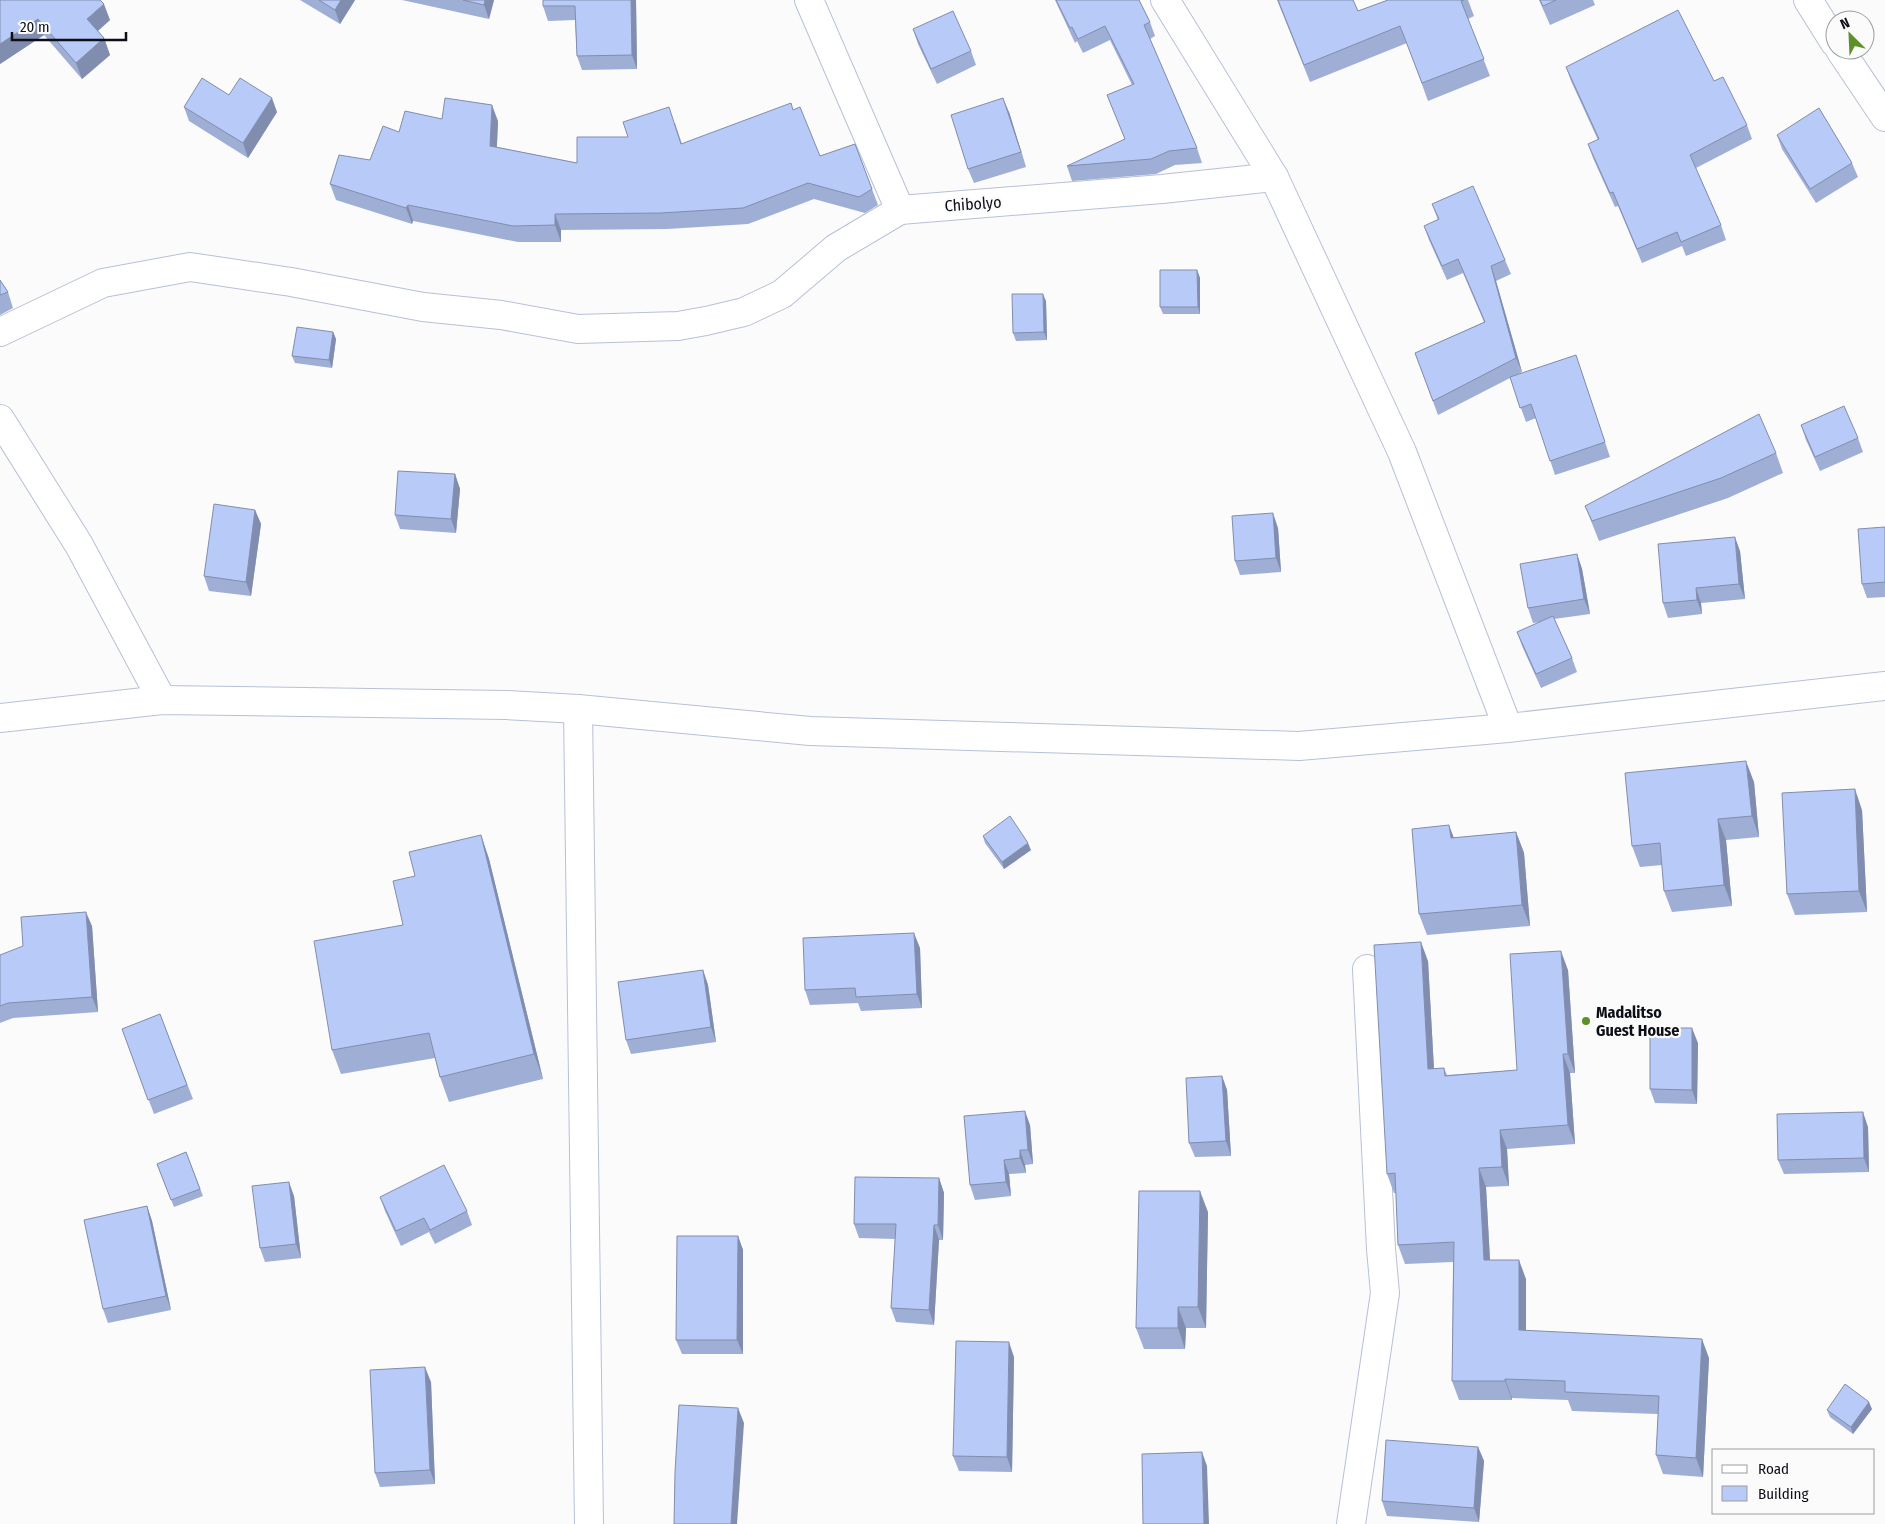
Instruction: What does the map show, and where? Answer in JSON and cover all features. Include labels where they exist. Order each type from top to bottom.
[{"type":"street","points":[[0,332],[103,283],[190,268],[291,282],[423,308],[500,316],[578,329],[678,326],[744,312],[782,294],[836,248],[900,210],[808,0]]},
{"type":"street","points":[[1165,0],[1274,177],[1402,452],[1508,728]]},
{"type":"street","points":[[1808,0],[1825,27]]},
{"type":"street","points":[[1847,60],[1885,117]]},
{"type":"street","name":"Chibolyo","points":[[900,210],[1162,189],[1274,177]]},
{"type":"street","points":[[0,419],[79,545],[162,700]]},
{"type":"street","points":[[0,718],[162,700],[506,705],[578,709],[810,731],[1299,746],[1508,728],[1885,686]]},
{"type":"street","points":[[578,709],[589,1524]]},
{"type":"street","points":[[1351,1524],[1385,1293],[1381,1249],[1367,969]]},
{"type":"building","points":[[0,0],[100,0],[104,4],[87,19],[104,38],[76,63],[38,19],[0,44]]},
{"type":"building","points":[[319,0],[341,0],[335,10]]},
{"type":"building","points":[[463,0],[485,0],[484,5]]},
{"type":"building","points":[[543,0],[631,0],[632,55],[577,56],[575,6],[543,6]]},
{"type":"building","points":[[1056,0],[1139,0],[1150,22],[1144,25],[1197,148],[1169,151],[1151,159],[1067,166],[1125,139],[1107,95],[1134,84],[1105,26],[1078,39],[1072,27],[1070,28]]},
{"type":"building","points":[[1278,0],[1353,0],[1358,11],[1388,0],[1464,0],[1461,1],[1484,59],[1422,83],[1400,26],[1304,65]]},
{"type":"building","points":[[1540,0],[1556,0],[1543,6]]},
{"type":"building","points":[[1678,10],[1714,81],[1723,77],[1747,125],[1690,155],[1721,225],[1681,242],[1677,232],[1637,249],[1613,192],[1610,193],[1588,144],[1599,139],[1566,67]]},
{"type":"building","points":[[953,11],[971,51],[931,69],[913,29]]},
{"type":"building","points":[[202,78],[229,95],[240,78],[272,98],[243,143],[184,107]]},
{"type":"building","points":[[445,98],[492,105],[490,146],[577,163],[577,137],[628,137],[623,122],[669,107],[681,144],[791,103],[793,110],[800,107],[820,156],[855,144],[872,189],[859,197],[808,183],[743,208],[661,213],[555,214],[555,225],[513,226],[408,205],[406,208],[330,184],[339,155],[370,160],[383,126],[399,132],[405,111],[442,119]]},
{"type":"building","points":[[1003,98],[1021,152],[968,169],[951,115]]},
{"type":"building","points":[[1819,108],[1852,163],[1810,189],[1777,135]]},
{"type":"building","points":[[1473,186],[1505,260],[1491,266],[1516,358],[1433,401],[1415,353],[1485,322],[1458,259],[1442,266],[1424,226],[1439,219],[1432,204]]},
{"type":"building","points":[[1160,270],[1197,270],[1198,307],[1160,307]]},
{"type":"building","points":[[0,280],[8,292],[0,295]]},
{"type":"building","points":[[1012,294],[1043,294],[1044,332],[1013,333]]},
{"type":"building","points":[[297,327],[333,332],[329,360],[292,356]]},
{"type":"building","points":[[1576,355],[1605,442],[1550,461],[1531,404],[1520,408],[1510,377]]},
{"type":"building","points":[[1844,406],[1858,438],[1815,457],[1801,425]]},
{"type":"building","points":[[1759,414],[1776,453],[1721,478],[1592,521],[1585,506]]},
{"type":"building","points":[[398,471],[455,474],[451,519],[395,515]]},
{"type":"building","points":[[214,504],[255,510],[246,582],[204,576]]},
{"type":"building","points":[[1273,513],[1276,558],[1235,561],[1232,516]]},
{"type":"building","points":[[1885,527],[1885,582],[1862,584],[1858,529]]},
{"type":"building","points":[[1735,537],[1739,584],[1696,588],[1697,600],[1663,603],[1658,544]]},
{"type":"building","points":[[1577,554],[1584,599],[1528,608],[1520,564]]},
{"type":"building","points":[[1553,616],[1572,658],[1536,674],[1517,632]]},
{"type":"building","points":[[1746,761],[1752,816],[1718,819],[1724,885],[1664,891],[1660,843],[1632,846],[1625,773]]},
{"type":"building","points":[[1855,789],[1859,891],[1787,894],[1782,793]]},
{"type":"building","points":[[1010,816],[1028,843],[1002,862],[983,836]]},
{"type":"building","points":[[1449,825],[1451,838],[1516,832],[1522,905],[1419,914],[1412,829]]},
{"type":"building","points":[[481,835],[534,1054],[440,1077],[429,1033],[332,1050],[314,941],[403,925],[393,881],[415,876],[409,852]]},
{"type":"building","points":[[86,912],[92,997],[8,1003],[0,1006],[0,955],[23,946],[21,917]]},
{"type":"building","points":[[914,933],[917,994],[856,997],[855,988],[805,990],[803,938]]},
{"type":"building","points":[[1421,942],[1428,1069],[1444,1068],[1445,1076],[1517,1070],[1510,954],[1561,951],[1568,1054],[1563,1054],[1568,1125],[1500,1130],[1502,1167],[1479,1168],[1484,1260],[1519,1260],[1519,1330],[1702,1339],[1696,1458],[1656,1455],[1659,1396],[1565,1392],[1565,1381],[1505,1379],[1505,1381],[1452,1381],[1454,1242],[1398,1245],[1395,1173],[1387,1174],[1374,945]]},
{"type":"building","points":[[703,970],[711,1027],[626,1040],[618,982]]},
{"type":"building","points":[[160,1014],[187,1085],[148,1100],[122,1029]]},
{"type":"building","points":[[1650,1028],[1692,1028],[1692,1090],[1650,1089]]},
{"type":"building","points":[[1222,1076],[1226,1141],[1189,1143],[1186,1078]]},
{"type":"building","points":[[1025,1111],[1028,1150],[1020,1150],[1020,1158],[1004,1160],[1006,1182],[970,1185],[964,1116]]},
{"type":"building","points":[[1863,1112],[1864,1158],[1778,1160],[1777,1114]]},
{"type":"building","points":[[186,1152],[200,1189],[171,1200],[157,1164]]},
{"type":"building","points":[[444,1165],[467,1211],[430,1230],[424,1218],[396,1231],[380,1197]]},
{"type":"building","points":[[855,1177],[939,1178],[938,1225],[934,1225],[929,1310],[891,1308],[896,1224],[854,1224]]},
{"type":"building","points":[[289,1182],[296,1244],[260,1248],[252,1186]]},
{"type":"building","points":[[1139,1191],[1200,1191],[1198,1307],[1178,1307],[1178,1328],[1136,1328]]},
{"type":"building","points":[[147,1206],[166,1296],[103,1309],[84,1220]]},
{"type":"building","points":[[677,1236],[738,1236],[737,1340],[676,1340]]},
{"type":"building","points":[[956,1341],[1009,1342],[1007,1457],[953,1456]]},
{"type":"building","points":[[425,1367],[430,1470],[375,1473],[370,1370]]},
{"type":"building","points":[[1845,1384],[1869,1402],[1851,1427],[1827,1410]]},
{"type":"building","points":[[679,1405],[738,1408],[731,1524],[674,1524]]},
{"type":"building","points":[[1386,1440],[1478,1447],[1474,1508],[1382,1501]]},
{"type":"building","points":[[1202,1452],[1204,1524],[1143,1524],[1142,1454]]},
{"type":"place","name":"Madalitso Guest House","points":[[1586,1021]]}]
